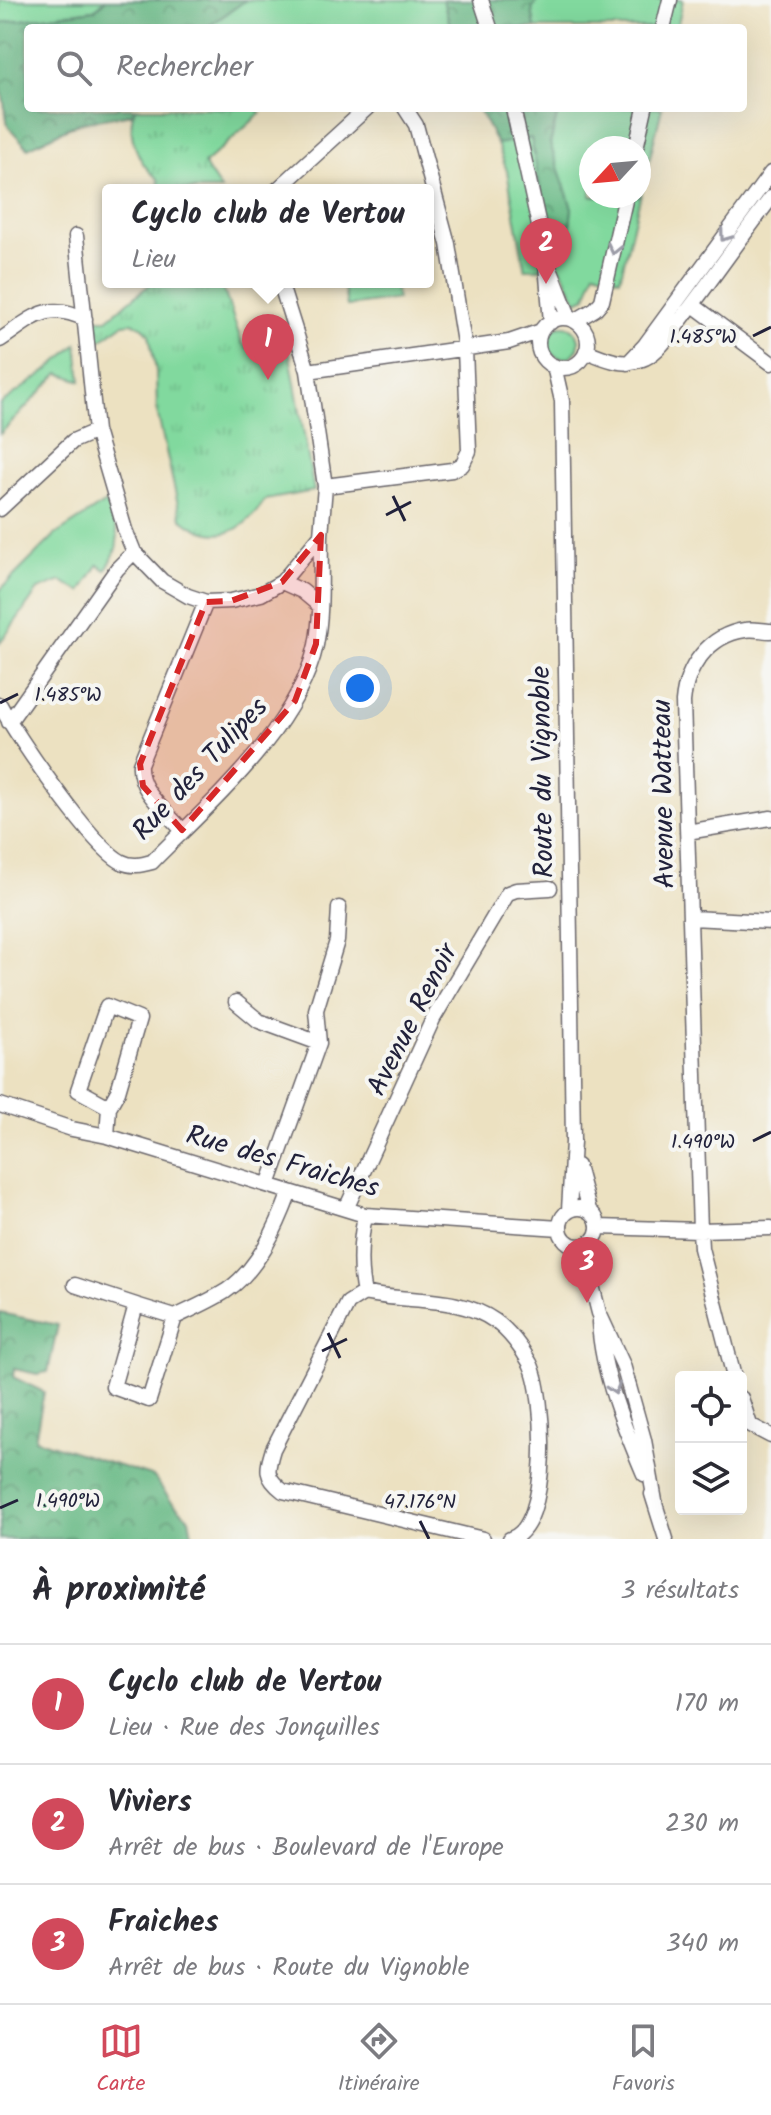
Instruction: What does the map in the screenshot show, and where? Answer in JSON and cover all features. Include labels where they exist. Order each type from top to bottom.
[{"type":"street","points":[[481,0],[489,24]]},
{"type":"street","points":[[664,24],[670,0]]},
{"type":"street","points":[[284,184],[363,112]]},
{"type":"street","points":[[408,112],[416,125],[432,184]]},
{"type":"street","points":[[509,342],[539,350],[545,360],[554,366],[566,368],[577,364],[586,351],[587,336],[572,320],[545,253],[514,112]]},
{"type":"street","points":[[639,136],[644,112]]},
{"type":"street","points":[[628,363],[645,345],[771,173]]},
{"type":"street","points":[[325,486],[452,470],[462,465],[469,451],[465,349],[448,244],[434,192]]},
{"type":"street","points":[[586,351],[616,363],[647,357],[664,342],[693,305],[771,198]]},
{"type":"street","points":[[308,371],[509,342],[546,326],[572,320],[602,301],[623,208]]},
{"type":"street","points":[[76,236],[96,431],[134,552],[162,581],[188,596],[206,602],[231,601],[261,594],[282,582],[321,535]]},
{"type":"street","points":[[539,350],[546,326],[545,253]]},
{"type":"street","name":"Rue des Tulipes","points":[[0,705],[49,779],[108,853],[123,863],[137,866],[152,862],[272,734],[295,701],[316,644],[325,486],[308,371],[282,288]]},
{"type":"street","points":[[693,305],[771,363]]},
{"type":"street","points":[[0,340],[42,313],[57,309],[85,319]]},
{"type":"street","name":"Route du Vignoble","points":[[562,401],[577,364]]},
{"type":"street","name":"Route du Vignoble","points":[[554,366],[562,401],[573,1142],[569,1210]]},
{"type":"street","points":[[0,509],[73,441],[96,431]]},
{"type":"street","points":[[9,722],[117,569],[134,552]]},
{"type":"street","points":[[282,582],[302,591],[320,606]]},
{"type":"street","points":[[182,830],[143,786],[139,775],[140,764],[206,602]]},
{"type":"street","name":"Avenue Watteau","points":[[732,1371],[701,1248],[683,702],[686,682],[699,655],[724,636],[747,629],[771,631]]},
{"type":"street","points":[[687,832],[771,818]]},
{"type":"street","name":"Avenue Renoir","points":[[346,1209],[433,1019],[508,893],[550,888]]},
{"type":"street","points":[[268,1185],[319,1043],[316,1010],[337,941],[339,908]]},
{"type":"street","name":"Avenue Watteau","points":[[691,918],[771,922]]},
{"type":"street","points":[[236,1002],[259,1021],[319,1043]]},
{"type":"street","points":[[107,1136],[109,1107],[118,1091],[139,1019],[107,1006],[78,1090],[109,1107]]},
{"type":"street","name":"Rue des Fraiches","points":[[0,1105],[365,1215],[560,1228]]},
{"type":"street","name":"Route du Vignoble","points":[[573,1142],[582,1191],[589,1210]]},
{"type":"street","points":[[75,1285],[175,1317],[226,1291],[249,1272],[282,1215],[290,1192]]},
{"type":"street","points":[[569,1210],[589,1210],[597,1219],[595,1238],[582,1246],[573,1245],[565,1240],[560,1228],[562,1218],[569,1210]]},
{"type":"street","points":[[364,1293],[360,1275],[361,1233],[365,1215]]},
{"type":"street","points":[[598,1227],[700,1230],[771,1228]]},
{"type":"street","points":[[582,1246],[599,1313],[623,1365],[666,1539]]},
{"type":"street","points":[[483,1539],[283,1491],[272,1483],[267,1467],[273,1449],[348,1303],[364,1293],[472,1310],[495,1321],[512,1337],[530,1364],[539,1397],[542,1433],[540,1472],[531,1521],[524,1532],[510,1539]]},
{"type":"street","points":[[136,1305],[113,1387],[149,1400],[175,1317]]},
{"type":"street","points":[[747,1416],[750,1425],[771,1436]]},
{"type":"highlighted area","points":[[321,535],[316,644],[295,701],[182,830],[143,786],[140,764],[206,602],[231,601],[282,582]]},
{"type":"green space","points":[[0,0],[106,0],[94,10],[0,23]]},
{"type":"green space","points":[[106,0],[246,0],[212,24],[24,24],[24,112],[133,112],[78,123],[28,148],[8,126],[0,80],[0,23],[94,10]]},
{"type":"green space","points":[[246,0],[443,0],[450,24],[212,24]]},
{"type":"green space","points":[[443,0],[538,0],[532,9],[534,24],[450,24]]},
{"type":"green space","points":[[538,0],[683,0],[678,24],[534,24],[532,9]]},
{"type":"green space","points":[[134,112],[261,113],[204,164],[217,184],[159,184],[139,157],[132,118]]},
{"type":"green space","points":[[480,112],[558,112],[550,144],[572,208],[568,248],[551,248],[531,138],[497,144]]},
{"type":"green space","points":[[558,112],[661,112],[651,153],[651,136],[579,136],[579,208],[637,208],[620,279],[595,271],[586,297],[577,301],[561,268],[525,269],[507,171],[497,144],[531,137],[551,248],[567,248],[572,208],[550,144]]},
{"type":"green space","points":[[146,288],[223,288],[242,343],[248,349],[288,344],[314,491],[265,500],[248,521],[228,532],[206,532],[181,518],[157,411],[156,371],[149,334],[142,326],[123,324],[98,342],[95,315],[98,319],[107,319]]},
{"type":"green space","points":[[344,288],[395,288],[397,299],[347,306]]},
{"type":"green space","points":[[563,326],[574,331],[579,342],[574,353],[563,358],[552,353],[547,342],[552,331]]},
{"type":"green space","points":[[77,344],[81,381],[59,373],[0,434],[0,404],[48,370]]},
{"type":"green space","points":[[106,502],[114,521],[117,544],[106,570],[98,565],[81,592],[61,581],[38,590],[0,643],[0,590],[55,535]]},
{"type":"green space","points":[[0,1313],[58,1325],[48,1372],[37,1374],[14,1369],[13,1377],[44,1392],[35,1439],[154,1477],[171,1501],[189,1518],[193,1539],[0,1539]]},
{"type":"place","name":"Viviers","points":[[546,284]]},
{"type":"place","name":"Cyclo club de Vertou","points":[[268,380]]},
{"type":"place","name":"Fraiches","points":[[587,1303]]}]
